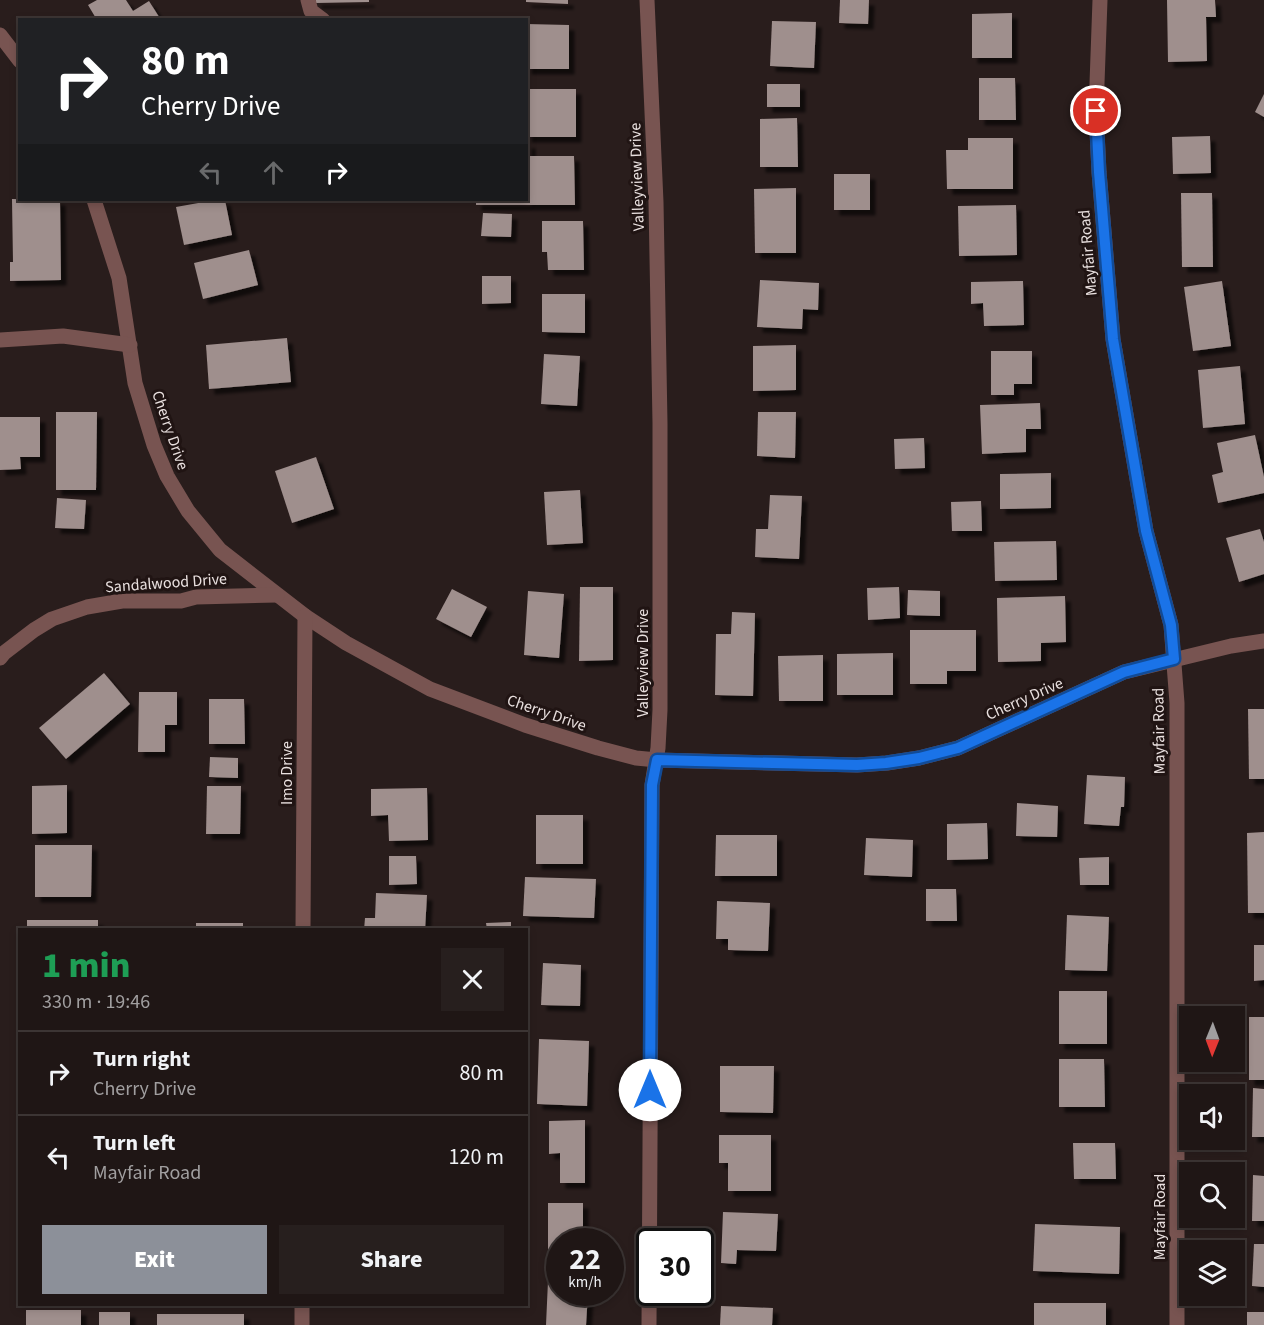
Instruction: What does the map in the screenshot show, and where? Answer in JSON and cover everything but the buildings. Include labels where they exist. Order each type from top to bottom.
[{"type":"street","points":[[308,0],[311,11],[321,18]]},
{"type":"street","name":"Valleyview Drive","points":[[647,0],[656,202],[660,423],[660,710],[657,760],[652,785],[649,1325]]},
{"type":"street","name":"Mayfair Road","points":[[1100,0],[1096,111],[1113,339],[1146,531],[1171,625],[1177,703],[1177,1325]]},
{"type":"street","points":[[0,35],[18,58]]},
{"type":"street","name":"Cherry Drive","points":[[94,201],[119,278],[135,383],[153,446],[166,476],[188,511],[220,549],[305,616],[346,643],[430,689],[525,725],[636,758],[857,765],[886,763],[919,758],[958,748],[1124,672],[1231,646],[1264,641]]},
{"type":"street","points":[[0,340],[63,336],[130,345]]},
{"type":"street","name":"Sandalwood Drive","points":[[0,658],[34,630],[52,619],[87,607],[122,601],[181,601],[196,597],[277,595]]},
{"type":"street","name":"Imo Drive","points":[[303,928],[305,616]]},
{"type":"street","points":[[302,1306],[302,1325]]},
{"type":"route","points":[[650,1090],[652,785],[657,760],[857,765],[919,758],[958,748],[1124,672],[1174,659],[1171,625],[1146,531],[1113,339],[1096,111]]}]
